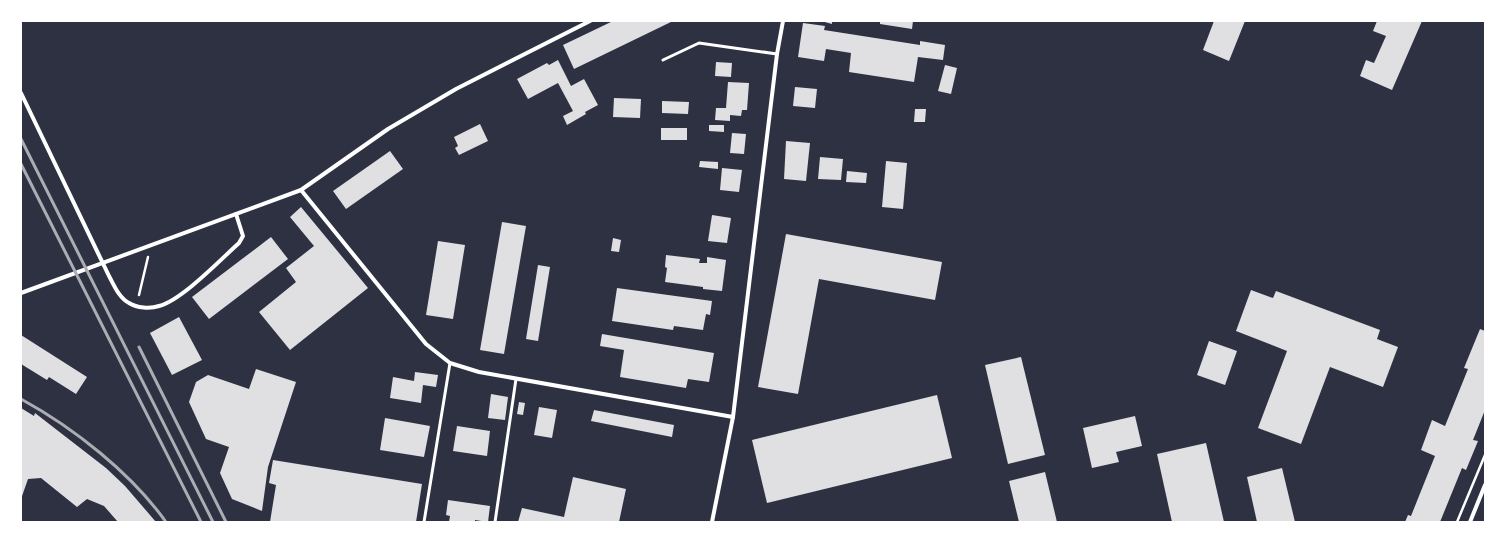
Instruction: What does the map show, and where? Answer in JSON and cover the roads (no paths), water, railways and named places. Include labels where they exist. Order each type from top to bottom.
[{"type":"street","points":[[21,293],[301,190],[388,129],[456,89],[590,21]]},
{"type":"street","points":[[712,522],[733,417],[777,54],[783,21]]},
{"type":"street","points":[[21,93],[109,276],[117,291],[128,303],[140,308],[159,306],[178,296],[239,243],[243,236],[236,214]]},
{"type":"street","points":[[301,190],[426,344],[450,363],[479,372],[733,417]]},
{"type":"street","points":[[1470,522],[1485,485]]},
{"type":"lane","points":[[663,60],[699,44],[777,54]]},
{"type":"lane","points":[[424,522],[450,363]]},
{"type":"lane","points":[[495,522],[516,379]]},
{"type":"railway","points":[[21,139],[213,522]]},
{"type":"railway","points":[[21,164],[201,522]]},
{"type":"railway","points":[[139,347],[226,522]]},
{"type":"railway","points":[[21,399],[81,438],[119,469],[152,504],[166,522]]}]
